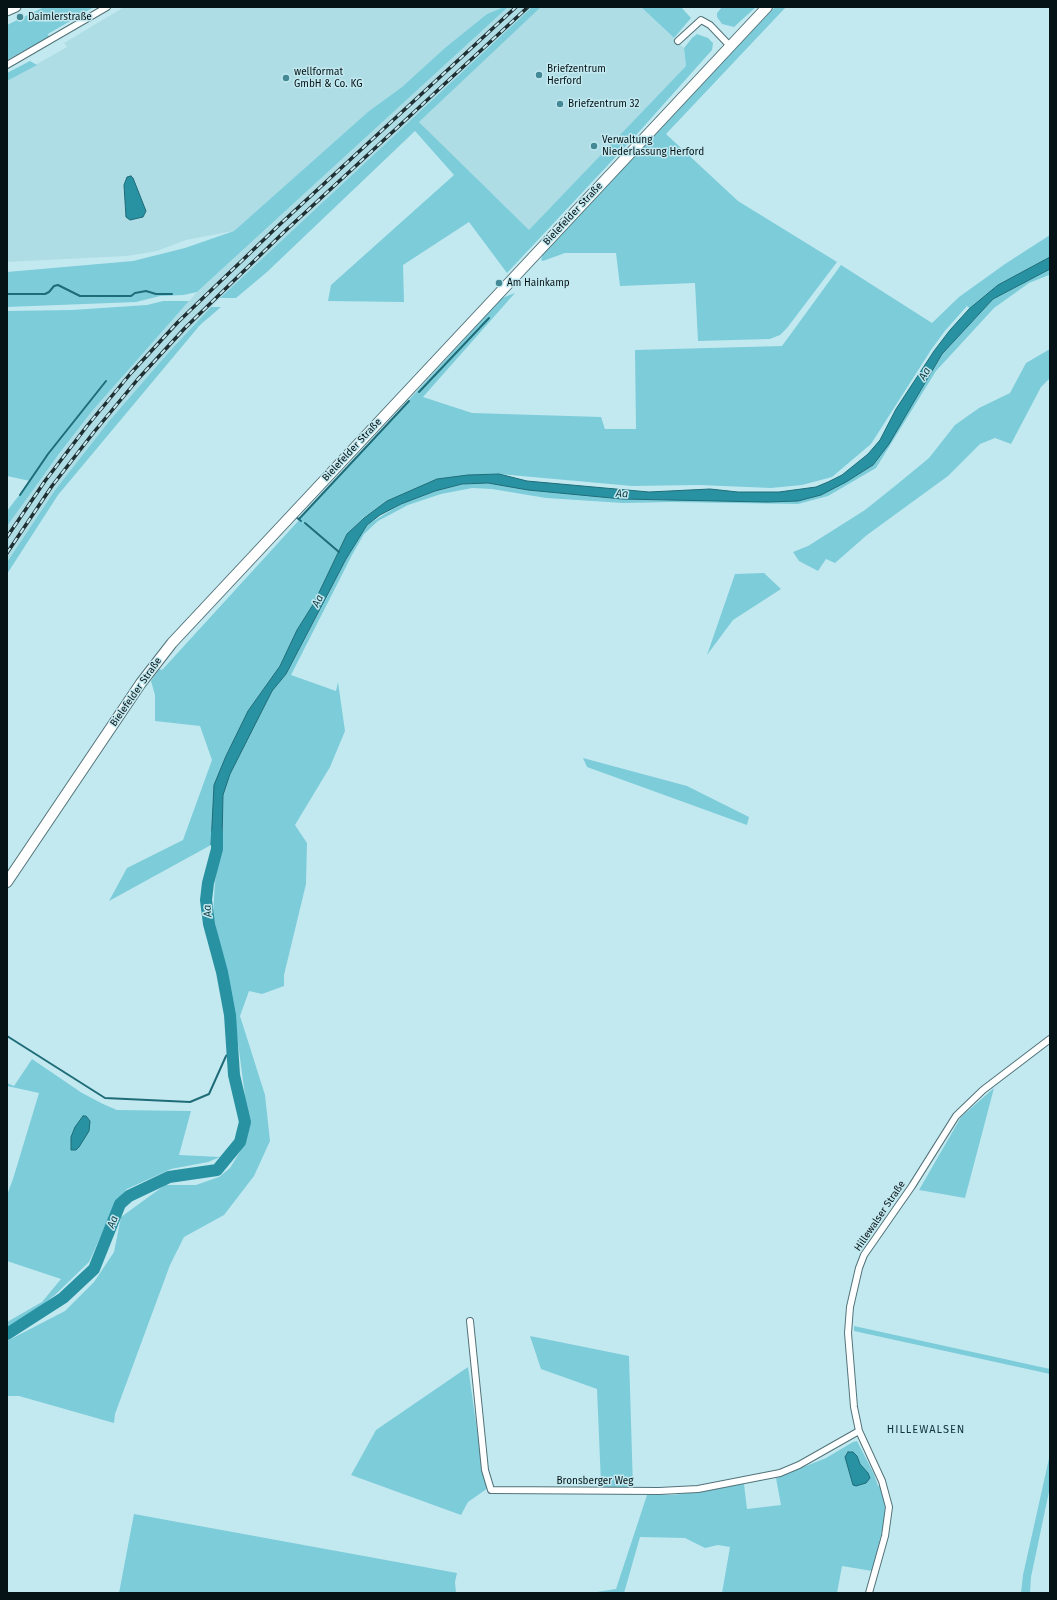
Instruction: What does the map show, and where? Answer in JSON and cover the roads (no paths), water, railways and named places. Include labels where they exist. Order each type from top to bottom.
[{"type":"main road","points":[[7,11],[16,7]]},
{"type":"main road","name":"Bielefelder Straße","points":[[7,882],[141,682],[172,643],[767,7]]},
{"type":"street","points":[[7,65],[106,7]]},
{"type":"street","points":[[678,41],[701,20],[710,25],[730,46]]},
{"type":"street","name":"Hillewalser Straße","points":[[869,1593],[885,1536],[889,1507],[882,1480],[859,1431],[851,1384],[848,1333],[854,1282],[864,1255],[912,1186],[956,1116],[983,1090],[1050,1039]]},
{"type":"street","name":"Bronsberger Weg","points":[[470,1321],[484,1470],[491,1490],[659,1491],[698,1489],[780,1473],[799,1465],[859,1431]]},
{"type":"water","points":[[131,176],[146,211],[143,217],[130,220],[126,217],[124,185],[127,177]]},
{"type":"water","points":[[1050,257],[1050,269],[993,299],[942,354],[889,444],[873,465],[846,482],[821,495],[798,501],[767,502],[622,499],[528,490],[488,483],[462,484],[435,491],[401,504],[380,515],[367,525],[346,559],[286,674],[272,691],[230,774],[223,795],[222,839],[217,849],[211,845],[214,785],[226,756],[248,711],[280,666],[297,630],[314,603],[347,534],[364,518],[387,501],[437,479],[468,475],[499,474],[527,481],[649,492],[710,489],[738,492],[779,492],[816,487],[842,475],[868,454],[880,440],[896,409],[934,351],[969,309],[998,285]]},
{"type":"water","points":[[83,1116],[86,1116],[90,1121],[89,1131],[79,1147],[76,1150],[71,1150],[71,1137],[75,1127]]},
{"type":"water","points":[[848,1452],[853,1452],[857,1456],[860,1464],[868,1473],[870,1478],[866,1483],[856,1486],[853,1485],[845,1457]]},
{"type":"waterway","points":[[7,294],[45,294],[54,286],[58,285],[80,296],[131,296],[135,293],[146,291],[156,294],[172,294]]},
{"type":"waterway","points":[[419,392],[489,318]]},
{"type":"waterway","points":[[20,495],[48,454],[106,381]]},
{"type":"waterway","points":[[299,519],[409,401]]},
{"type":"waterway","points":[[296,517],[301,521]]},
{"type":"waterway","points":[[305,523],[339,552]]},
{"type":"waterway","name":"Aa","points":[[7,1334],[63,1298],[94,1269],[120,1204],[129,1196],[169,1177],[217,1170],[240,1142],[245,1122],[234,1075],[230,1015],[222,972],[209,924],[206,900],[208,883],[217,849],[217,833]]},
{"type":"waterway","points":[[7,1036],[105,1098],[190,1102],[209,1094],[226,1056],[232,1051]]},
{"type":"railway","points":[[7,537],[45,481],[87,426],[131,373],[178,322],[277,227],[516,7]]},
{"type":"railway","points":[[7,553],[52,486],[94,432],[138,379],[185,328],[283,233],[528,7]]},
{"type":"place","name":"Daimlerstraße","points":[[20,17]]},
{"type":"place","name":"Briefzentrum Herford","points":[[539,75]]},
{"type":"place","name":"wellformat GmbH & Co. KG","points":[[286,78]]},
{"type":"place","name":"Briefzentrum 32","points":[[560,104]]},
{"type":"place","name":"Verwaltung Niederlassung Herford","points":[[594,146]]},
{"type":"place","name":"Am Hainkamp","points":[[499,283]]},
{"type":"district","name":"HILLEWALSEN","points":[[926,1430]]}]
